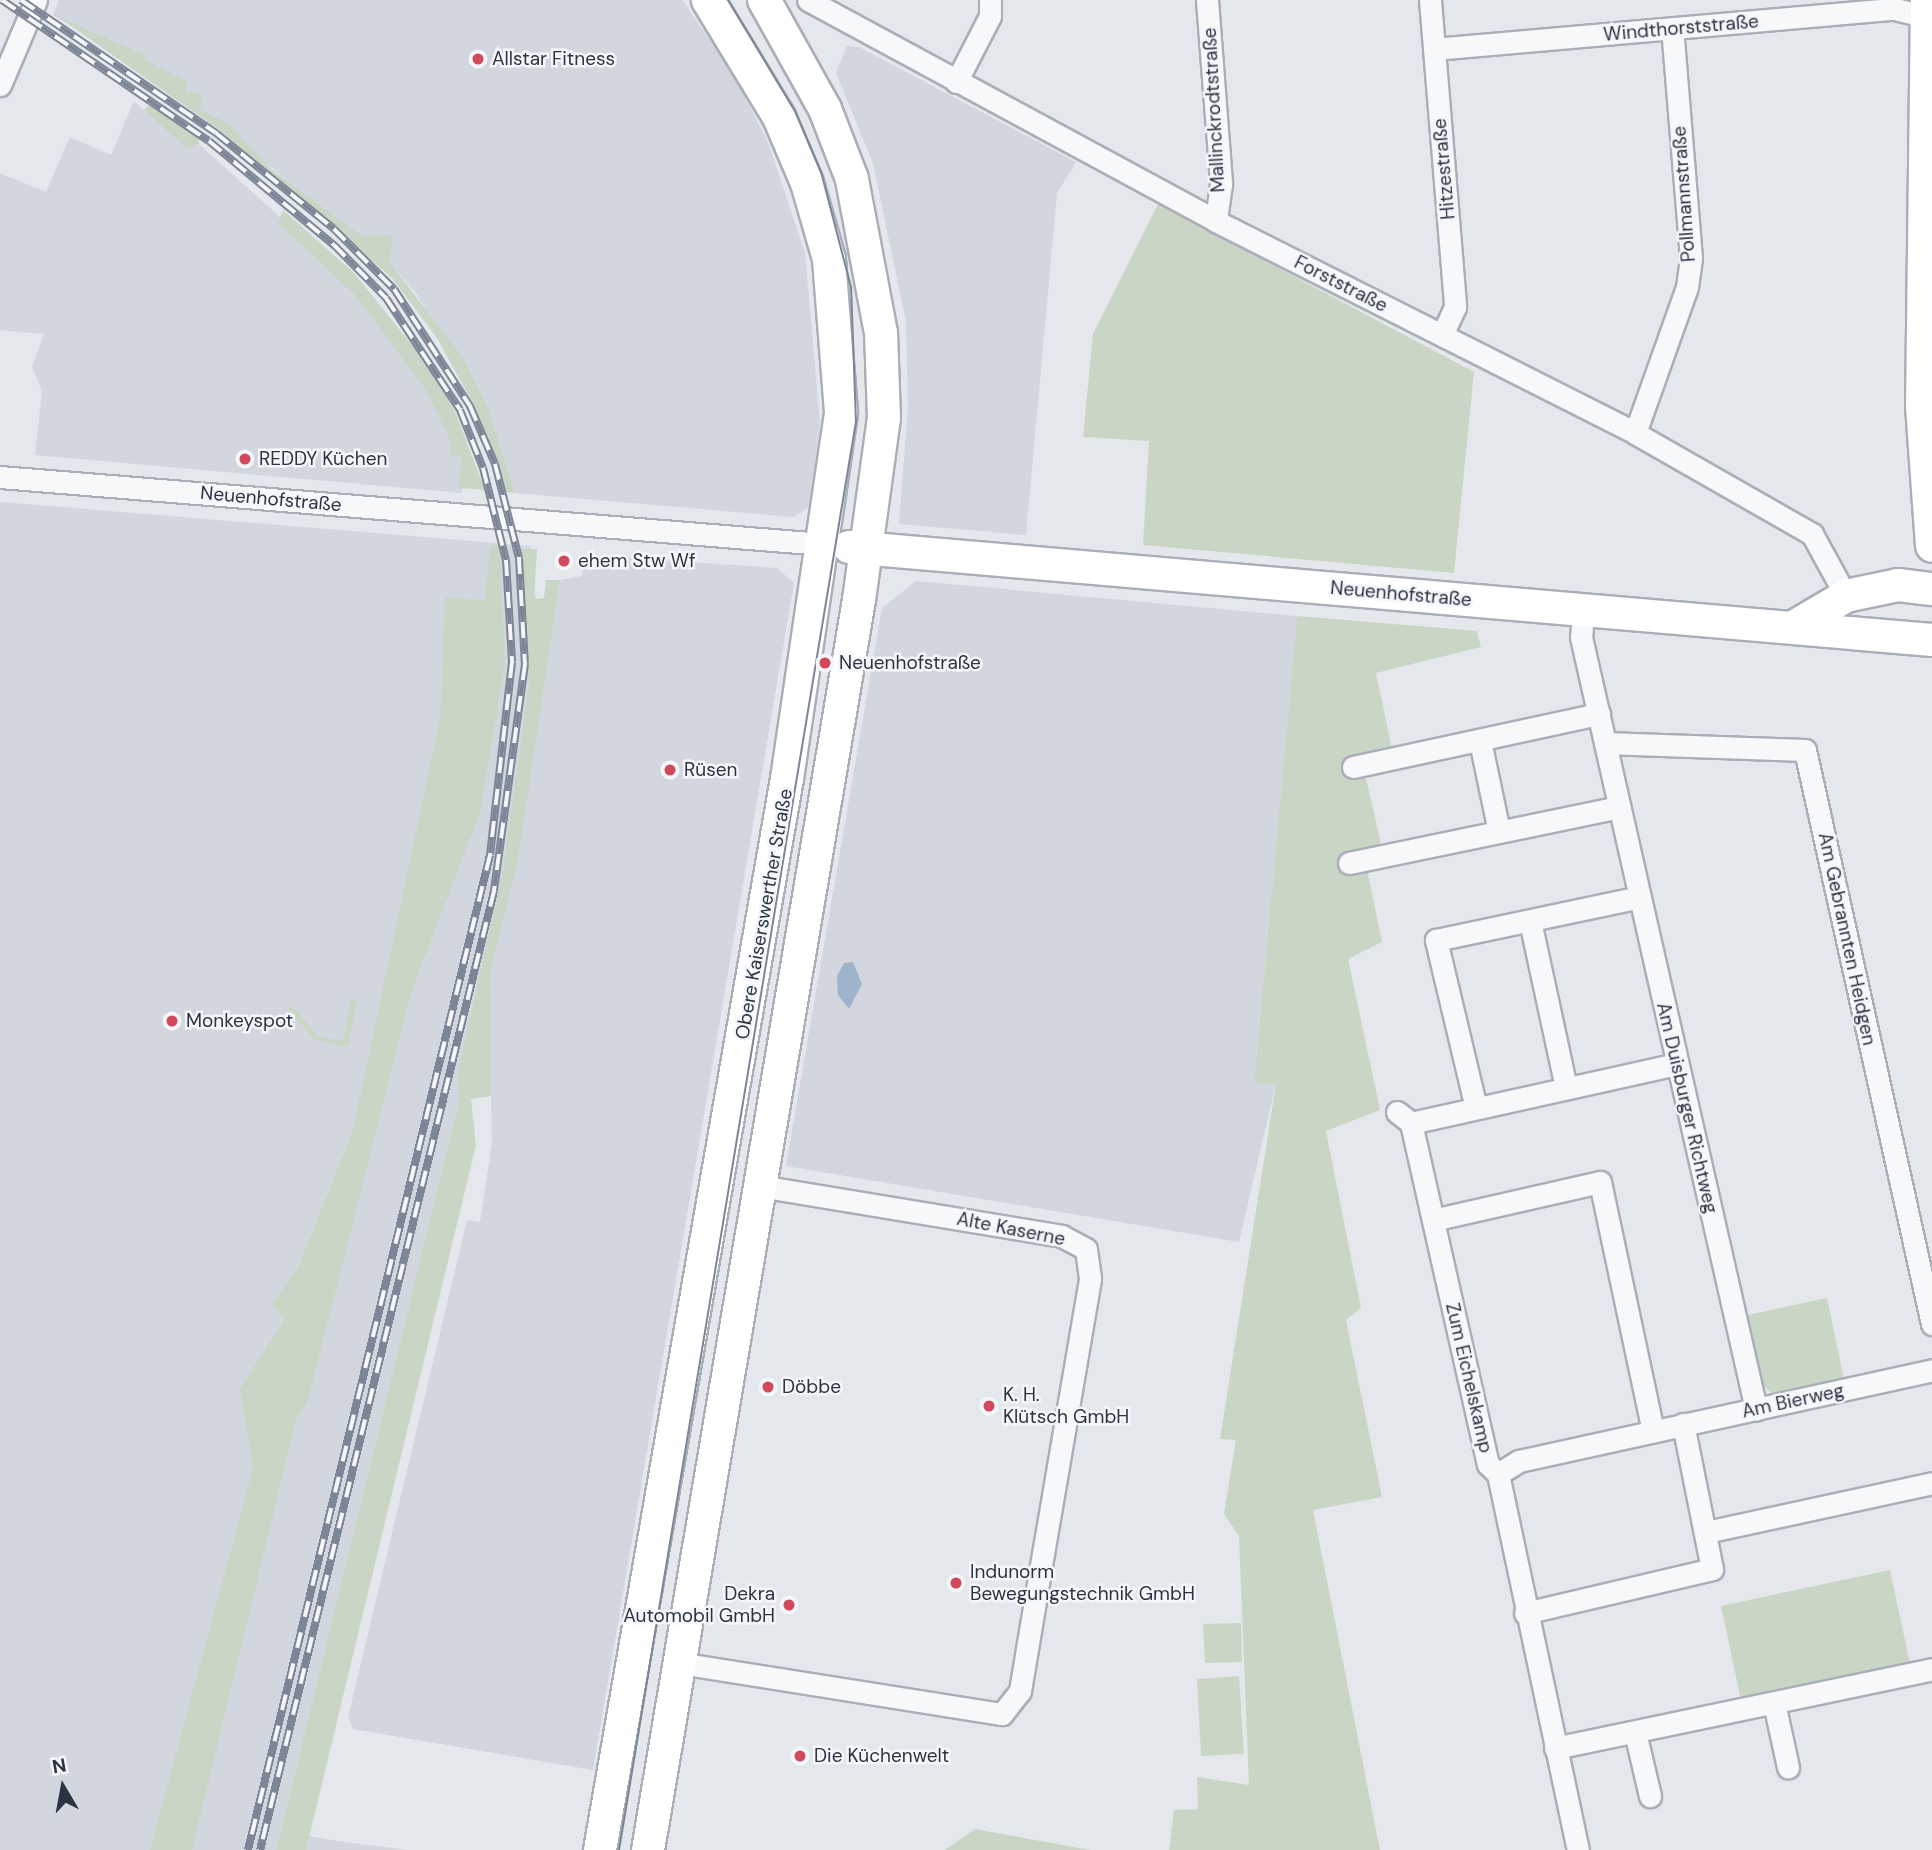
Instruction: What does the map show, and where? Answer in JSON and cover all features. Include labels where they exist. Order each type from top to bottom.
[{"type":"street","points":[[0,85],[36,0]]},
{"type":"street","name":"Obere Kaiserswerther Straße","points":[[600,1850],[748,1013],[841,412],[829,260],[807,183],[779,117],[708,0]]},
{"type":"street","points":[[648,1850],[867,550],[884,418],[870,254],[852,179],[825,110],[764,0]]},
{"type":"street","name":"Forststraße","points":[[808,0],[1216,221],[1635,433],[1812,534],[1846,596]]},
{"type":"street","points":[[956,82],[990,16],[990,0]]},
{"type":"street","name":"Mallinckrodtstraße","points":[[1207,0],[1221,184],[1216,221]]},
{"type":"street","name":"Hitzestraße","points":[[1430,0],[1455,307],[1443,335]]},
{"type":"street","name":"Windthorststraße","points":[[1434,49],[1895,9],[1927,9]]},
{"type":"street","points":[[1927,9],[1922,406],[1932,546]]},
{"type":"street","name":"Pollmannstraße","points":[[1635,433],[1687,287],[1691,258],[1672,29]]},
{"type":"street","name":"Neuenhofstraße","points":[[0,477],[822,544],[1583,611],[1797,625],[1932,640]]},
{"type":"street","points":[[1797,625],[1846,596],[1898,585],[1932,589]]},
{"type":"street","points":[[1846,596],[1853,631]]},
{"type":"street","name":"Am Duisburger Richtweg","points":[[1583,611],[1581,637],[1756,1409]]},
{"type":"street","points":[[1353,767],[1599,714]]},
{"type":"street","points":[[1480,741],[1499,831]]},
{"type":"street","name":"Am Gebrannten Heidgen","points":[[1605,743],[1805,750],[1932,1324]]},
{"type":"street","points":[[1349,863],[1619,807]]},
{"type":"street","points":[[1476,1108],[1436,940],[1640,897]]},
{"type":"street","points":[[1530,921],[1566,1088]]},
{"type":"street","name":"Zum Eichelskamp","points":[[1578,1850],[1525,1613],[1498,1474],[1488,1464],[1433,1220],[1404,1117],[1476,1108],[1677,1064]]},
{"type":"street","points":[[1433,1220],[1600,1182],[1653,1431]]},
{"type":"street","name":"Alte Kaserne","points":[[679,1663],[1002,1714],[1020,1690],[1034,1608],[1090,1278],[1086,1249],[1062,1236],[760,1186]]},
{"type":"street","name":"Am Bierweg","points":[[1498,1474],[1509,1464],[1932,1370]]},
{"type":"street","points":[[1525,1613],[1707,1574],[1712,1559],[1683,1424]]},
{"type":"street","points":[[1706,1532],[1932,1483]]},
{"type":"street","points":[[1555,1748],[1932,1670]]},
{"type":"street","points":[[1774,1703],[1788,1767]]},
{"type":"street","points":[[1635,1732],[1650,1796]]},
{"type":"shaded area","points":[[59,0],[682,0],[731,70],[768,142],[805,253],[820,422],[811,506],[794,517],[515,493],[489,410],[416,293],[384,257],[148,70],[53,15]]},
{"type":"shaded area","points":[[847,46],[859,47],[1076,162],[1057,193],[1026,535],[899,524],[908,407],[906,322],[873,163],[836,73]]},
{"type":"shaded area","points":[[134,101],[187,148],[199,144],[341,272],[419,373],[464,454],[462,493],[35,455],[42,391],[32,367],[44,334],[0,330],[0,173],[46,192],[70,137],[111,155]]},
{"type":"shaded area","points":[[0,502],[530,546],[538,621],[535,742],[560,580],[582,576],[584,555],[777,568],[794,583],[593,1770],[353,1729],[348,1717],[467,1220],[480,1222],[492,1143],[491,1096],[459,1100],[276,1850],[0,1850]]},
{"type":"shaded area","points":[[916,581],[1297,616],[1254,1082],[1276,1083],[1239,1242],[786,1166],[882,608]]},
{"type":"shaded area","points":[[309,1836],[337,1841],[408,1850],[306,1850]]},
{"type":"green space","points":[[57,16],[147,56],[145,60],[187,81],[186,92],[202,94],[200,110],[228,123],[271,169],[362,236],[392,235],[390,263],[462,356],[489,410],[515,493],[506,492],[474,405],[437,338],[392,278],[218,129]]},
{"type":"green space","points":[[150,104],[199,138],[199,144],[187,149],[144,110]]},
{"type":"green space","points":[[1158,204],[1474,372],[1454,573],[1143,545],[1149,441],[1083,437],[1093,334]]},
{"type":"green space","points":[[283,210],[354,273],[429,366],[455,411],[485,490],[459,488],[461,456],[449,455],[450,440],[426,390],[356,296],[278,223]]},
{"type":"green space","points":[[490,545],[500,545],[505,664],[480,812],[411,993],[308,1400],[296,1420],[192,1850],[150,1850],[253,1468],[240,1389],[284,1320],[272,1304],[299,1266],[353,1130],[440,718],[445,597],[485,600]]},
{"type":"green space","points":[[521,549],[537,549],[534,599],[544,598],[546,580],[560,580],[517,866],[490,972],[491,1096],[471,1099],[476,1145],[306,1850],[276,1850],[459,1100],[457,1077],[503,870],[529,683]]},
{"type":"green space","points":[[1297,616],[1477,631],[1481,647],[1376,673],[1392,749],[1364,770],[1382,848],[1367,869],[1382,942],[1348,959],[1380,1110],[1326,1131],[1361,1308],[1346,1320],[1382,1497],[1313,1510],[1380,1850],[1169,1850],[1174,1810],[1198,1809],[1197,1777],[1249,1785],[1239,1536],[1224,1514],[1236,1440],[1220,1439],[1276,1084],[1254,1083]]},
{"type":"green space","points":[[351,1000],[357,1001],[348,1047],[315,1040],[288,1009],[292,1006],[318,1036],[343,1041]]},
{"type":"green space","points":[[1827,1298],[1844,1379],[1773,1394],[1763,1385],[1748,1315]]},
{"type":"green space","points":[[1890,1570],[1910,1664],[1741,1700],[1721,1606]]},
{"type":"green space","points":[[1241,1623],[1242,1662],[1205,1663],[1203,1624]]},
{"type":"green space","points":[[1239,1676],[1244,1754],[1201,1756],[1197,1679]]},
{"type":"green space","points":[[975,1829],[1090,1850],[945,1850]]},
{"type":"water","points":[[853,962],[862,984],[849,1009],[838,995],[837,976],[844,963]]},
{"type":"tram line","points":[[619,1850],[856,422],[851,287],[821,172],[796,113],[728,0]]},
{"type":"railway","points":[[2,0],[209,141],[334,245],[386,298],[460,410],[483,468],[506,560],[512,662],[490,855],[248,1850]]},
{"type":"railway","points":[[21,0],[216,133],[334,229],[394,289],[470,406],[495,464],[519,558],[525,664],[494,891],[260,1850]]},
{"type":"place","name":"Allstar Fitness","points":[[478,59]]},
{"type":"place","name":"REDDY Küchen","points":[[245,459]]},
{"type":"place","name":"ehem Stw Wf","points":[[564,561]]},
{"type":"place","name":"Neuenhofstraße","points":[[825,663]]},
{"type":"place","name":"Rüsen","points":[[670,770]]},
{"type":"place","name":"Monkeyspot","points":[[172,1021]]},
{"type":"place","name":"Döbbe","points":[[768,1387]]},
{"type":"place","name":"K. H. Klütsch GmbH","points":[[989,1406]]},
{"type":"place","name":"Indunorm Bewegungstechnik GmbH","points":[[956,1583]]},
{"type":"place","name":"Dekra Automobil GmbH","points":[[789,1605]]},
{"type":"place","name":"Die Küchenwelt","points":[[800,1756]]}]
